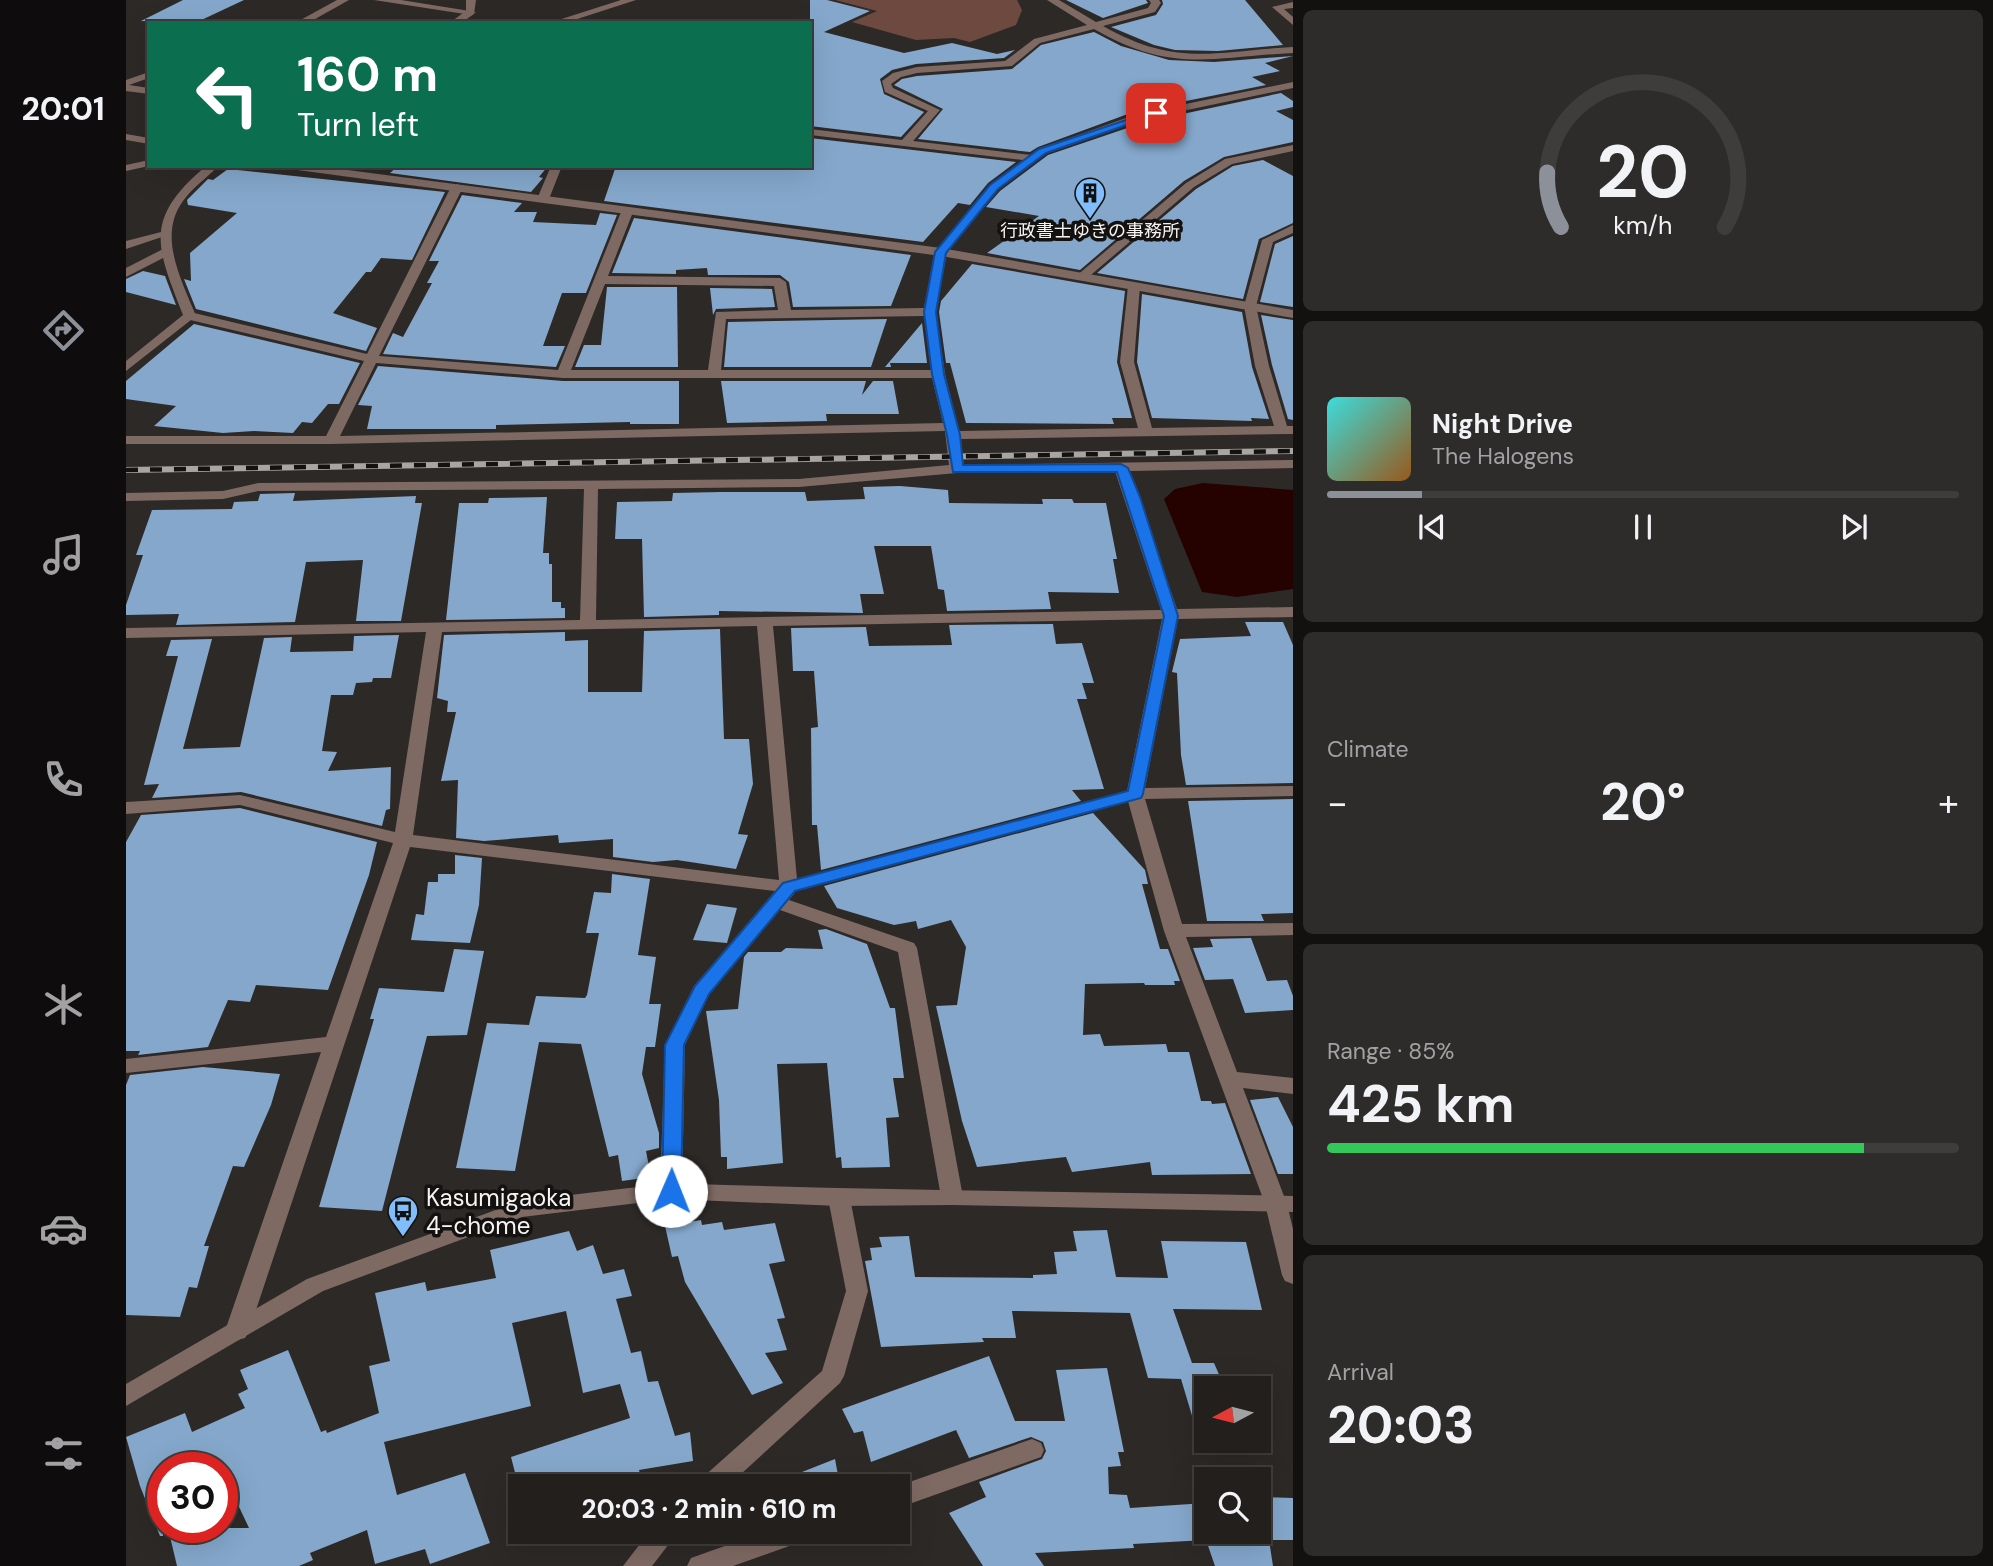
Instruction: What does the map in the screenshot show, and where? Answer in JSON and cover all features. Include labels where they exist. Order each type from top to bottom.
[{"type":"street","points":[[304,21],[344,0]]},
{"type":"street","points":[[379,0],[471,12]]},
{"type":"street","points":[[471,0],[471,12]]},
{"type":"street","points":[[561,21],[631,0]]},
{"type":"street","points":[[1052,0],[1135,47],[1158,55],[1194,57],[1293,50]]},
{"type":"street","points":[[906,142],[934,110],[889,90],[886,83],[897,75],[917,70],[1008,64],[1037,41],[1152,10],[1156,3],[1154,0]]},
{"type":"street","points":[[1293,5],[1278,6],[1293,22]]},
{"type":"street","points":[[457,21],[471,12]]},
{"type":"street","points":[[578,16],[584,21]]},
{"type":"street","points":[[126,86],[147,76]]},
{"type":"street","points":[[126,86],[147,91]]},
{"type":"street","points":[[957,469],[952,431],[938,374],[930,312],[941,252],[994,187],[1043,151],[1141,116],[1293,86]]},
{"type":"street","points":[[812,132],[1032,158]]},
{"type":"street","points":[[126,137],[147,141]]},
{"type":"street","points":[[1081,277],[1190,185],[1229,161],[1293,148]]},
{"type":"street","points":[[126,168],[147,163]]},
{"type":"street","points":[[190,316],[165,252],[164,234],[173,203],[211,168]]},
{"type":"street","points":[[306,168],[941,252],[1293,314]]},
{"type":"street","points":[[543,199],[556,168]]},
{"type":"street","points":[[331,440],[457,187]]},
{"type":"street","points":[[564,374],[627,212]]},
{"type":"street","points":[[126,440],[1287,430],[1262,366],[1250,306],[1268,240],[1293,229]]},
{"type":"street","points":[[126,245],[164,234]]},
{"type":"street","points":[[126,273],[165,252]]},
{"type":"street","points":[[601,280],[780,282],[785,314]]},
{"type":"street","points":[[1134,286],[1127,362],[1146,433]]},
{"type":"street","points":[[714,374],[720,315],[930,312]]},
{"type":"street","points":[[190,316],[371,359],[564,374],[938,374]]},
{"type":"street","points":[[126,367],[190,316]]},
{"type":"street","points":[[126,497],[223,495],[258,487],[799,483],[890,472],[957,469],[1293,464]]},
{"type":"street","points":[[1121,468],[1171,616],[1135,794],[1174,931],[1229,1079],[1284,1204],[1293,1275]]},
{"type":"street","points":[[588,624],[591,485]]},
{"type":"street","points":[[126,633],[435,626],[765,624],[1293,612]]},
{"type":"street","points":[[765,624],[782,894]]},
{"type":"street","points":[[237,1331],[403,840],[435,626]]},
{"type":"street","points":[[671,1191],[675,1045],[701,991],[782,894],[1135,794],[1293,791]]},
{"type":"street","points":[[126,808],[240,800],[403,840],[782,894],[907,948],[952,1197]]},
{"type":"street","points":[[1174,931],[1293,929]]},
{"type":"street","points":[[126,1066],[334,1043]]},
{"type":"street","points":[[1229,1079],[1293,1086]]},
{"type":"street","points":[[126,1396],[315,1284],[520,1209],[671,1191],[839,1198],[952,1197],[1284,1204]]},
{"type":"street","points":[[724,1474],[832,1376],[857,1291],[839,1198]]},
{"type":"street","points":[[910,1493],[1032,1450]]},
{"type":"street","points":[[636,1566],[655,1544]]},
{"type":"street","points":[[700,1566],[763,1544]]},
{"type":"shaded area","points":[[835,0],[1017,0],[1022,10],[1016,25],[970,42],[954,38],[916,40],[852,22],[877,11]]},
{"type":"shaded area","points":[[1203,483],[1293,490],[1293,589],[1237,597],[1202,592],[1164,499],[1175,489]]},
{"type":"building","points":[[183,0],[244,0],[199,21],[141,21]]},
{"type":"building","points":[[810,0],[827,0],[870,11],[824,32],[904,53],[952,43],[997,54],[1015,50],[1004,58],[916,64],[892,70],[880,79],[884,94],[924,112],[901,137],[812,126]]},
{"type":"building","points":[[1066,0],[1146,0],[1148,3],[1103,18]]},
{"type":"building","points":[[1162,0],[1245,0],[1283,45],[1218,51],[1175,50],[1154,45],[1111,27],[1156,15],[1163,4]]},
{"type":"building","points":[[1094,32],[1121,46],[1169,60],[1214,62],[1293,56],[1265,63],[1280,71],[1252,77],[1266,85],[1136,111],[1030,152],[918,139],[943,109],[894,85],[902,79],[917,76],[1012,69],[1041,45]]},
{"type":"building","points":[[1281,93],[1293,101],[1293,107],[1276,111],[1293,120],[1293,142],[1224,157],[1184,181],[1080,270],[987,253],[1039,216],[986,207],[1000,191],[1048,155],[1145,122]]},
{"type":"building","points":[[812,138],[1016,162],[988,183],[970,205],[958,203],[923,242],[604,201],[615,168],[812,168]]},
{"type":"building","points":[[1263,160],[1293,176],[1293,223],[1259,239],[1243,299],[1097,273],[1196,189],[1233,166]]},
{"type":"building","points":[[396,168],[546,168],[539,177],[543,178],[531,192],[390,173]]},
{"type":"building","points":[[228,169],[445,192],[412,260],[381,258],[333,313],[377,328],[366,351],[196,309],[184,279],[191,281],[190,253],[237,213],[188,205],[187,200],[208,179],[213,180]]},
{"type":"building","points":[[462,195],[522,203],[514,212],[537,212],[533,222],[596,225],[600,213],[617,215],[586,293],[562,293],[543,346],[565,346],[556,367],[383,354],[393,333],[403,337],[432,283],[427,283],[439,261],[429,261]]},
{"type":"building","points":[[634,218],[911,255],[891,306],[793,307],[789,282],[780,275],[708,275],[707,268],[676,270],[676,274],[612,273]]},
{"type":"building","points":[[1293,236],[1293,307],[1260,302],[1275,244]]},
{"type":"building","points":[[972,264],[1125,291],[1117,362],[1132,418],[1112,418],[1114,424],[966,423],[950,363],[946,363],[939,312],[941,301]]},
{"type":"building","points":[[143,271],[165,276],[176,305],[126,292],[126,279]]},
{"type":"building","points":[[607,287],[677,287],[678,367],[575,367],[584,345],[601,345]]},
{"type":"building","points":[[710,288],[772,289],[775,307],[716,309],[713,315]]},
{"type":"building","points":[[1142,294],[1242,312],[1252,367],[1269,419],[1251,418],[1252,421],[1152,418],[1137,362]]},
{"type":"building","points":[[1261,315],[1293,320],[1293,420],[1288,419]]},
{"type":"building","points":[[887,319],[871,367],[724,367],[728,322]]},
{"type":"building","points":[[922,323],[927,363],[890,363],[891,367],[885,367]]},
{"type":"building","points":[[194,324],[360,363],[339,404],[328,404],[312,423],[302,422],[293,433],[223,433],[154,426],[176,406],[126,399],[126,381]]},
{"type":"building","points":[[378,366],[563,381],[679,381],[679,424],[630,422],[496,425],[496,429],[367,429],[372,406],[358,405]]},
{"type":"building","points":[[721,381],[866,381],[862,395],[873,381],[893,381],[899,414],[826,414],[827,421],[727,423]]},
{"type":"building","points":[[900,486],[948,490],[949,503],[1043,504],[1042,499],[1072,499],[1074,503],[1106,503],[1117,559],[1113,559],[1119,593],[1048,592],[1051,609],[947,611],[944,590],[938,589],[931,546],[874,546],[884,594],[860,594],[863,613],[719,611],[719,615],[644,617],[642,539],[615,539],[617,502],[672,501],[673,493],[721,492],[805,492],[807,501],[865,499],[863,487]]},
{"type":"building","points":[[295,493],[293,501],[416,496],[415,503],[422,503],[401,621],[356,621],[363,560],[306,562],[295,622],[176,625],[179,614],[126,615],[126,605],[143,555],[136,555],[152,510],[232,509],[234,502],[258,501],[260,494]]},
{"type":"building","points":[[547,497],[543,553],[549,553],[549,564],[552,564],[552,602],[561,602],[561,608],[565,608],[565,618],[446,620],[459,503],[488,503],[489,498]]},
{"type":"building","points":[[1245,622],[1283,622],[1293,645],[1293,783],[1186,785],[1181,755],[1177,673],[1172,672],[1180,639],[1251,636]]},
{"type":"building","points":[[1053,624],[1056,644],[1082,643],[1094,683],[1082,683],[1087,699],[1077,699],[1104,789],[1072,790],[1081,801],[821,870],[817,825],[812,825],[811,728],[818,727],[814,671],[793,671],[791,628],[866,627],[869,646],[952,645],[949,625]]},
{"type":"building","points":[[720,629],[724,739],[749,739],[753,784],[738,834],[748,835],[736,869],[677,860],[653,862],[613,857],[613,839],[559,843],[558,835],[484,841],[456,838],[458,780],[441,781],[456,712],[447,712],[448,701],[437,698],[444,635],[565,632],[565,641],[588,640],[588,692],[642,692],[644,631]]},
{"type":"building","points":[[399,635],[391,678],[373,678],[372,682],[356,683],[353,695],[331,695],[322,751],[337,752],[328,771],[391,767],[390,809],[386,810],[382,826],[241,792],[152,798],[159,784],[144,785],[178,656],[166,656],[171,640],[212,639],[183,749],[240,747],[264,638],[292,637],[290,652],[353,651],[354,636]]},
{"type":"building","points":[[1293,799],[1293,913],[1261,914],[1264,921],[1207,921],[1188,801]]},
{"type":"building","points":[[240,808],[377,842],[369,875],[328,990],[256,985],[250,1002],[228,1000],[208,1047],[138,1055],[140,1051],[126,1051],[126,842],[141,815]]},
{"type":"building","points":[[1093,813],[1145,870],[1148,884],[1142,884],[1160,949],[1168,949],[1180,981],[1174,981],[1175,985],[1085,984],[1083,1035],[1100,1034],[1104,1046],[1166,1044],[1168,1052],[1189,1052],[1201,1101],[1225,1103],[1251,1174],[1152,1175],[1150,1162],[1072,1172],[1066,1157],[977,1167],[962,1121],[936,1006],[957,1005],[966,947],[951,920],[918,929],[916,921],[894,925],[837,908],[824,886]]},
{"type":"building","points":[[455,855],[482,858],[479,905],[470,943],[411,940],[416,914],[424,915],[428,882],[438,882],[438,874],[455,874]]},
{"type":"building","points":[[612,874],[650,879],[638,955],[656,957],[649,1004],[661,1004],[655,1047],[646,1047],[642,1074],[659,1133],[659,1148],[646,1151],[651,1177],[622,1181],[618,1155],[609,1157],[581,1044],[539,1042],[515,1171],[456,1168],[487,1023],[529,1025],[536,996],[585,998],[599,933],[586,933],[594,892],[611,893]]},
{"type":"building","points":[[707,904],[737,908],[727,943],[693,940]]},
{"type":"building","points":[[826,929],[867,944],[890,1008],[895,1008],[904,1078],[893,1078],[899,1117],[886,1118],[890,1167],[842,1168],[841,1157],[836,1158],[827,1063],[777,1064],[783,1163],[727,1169],[727,1157],[721,1157],[719,1100],[706,1011],[738,1009],[744,957],[748,952],[781,952],[786,948],[823,949],[818,930]]},
{"type":"building","points":[[1251,938],[1267,981],[1287,980],[1293,996],[1293,1010],[1245,1013],[1233,979],[1205,980],[1193,948],[1213,947],[1210,939]]},
{"type":"building","points":[[454,949],[484,951],[467,1035],[427,1036],[382,1211],[319,1207],[374,1019],[370,1019],[379,988],[444,992]]},
{"type":"building","points":[[203,1067],[280,1074],[271,1105],[244,1167],[233,1166],[204,1246],[209,1246],[197,1288],[189,1287],[180,1317],[126,1315],[126,1085],[130,1075]]},
{"type":"building","points":[[1278,1097],[1293,1127],[1293,1174],[1278,1174],[1250,1100]]},
{"type":"building","points":[[701,1220],[702,1225],[722,1222],[724,1230],[775,1223],[785,1261],[769,1264],[785,1318],[777,1319],[787,1350],[765,1353],[783,1383],[752,1395],[685,1282],[678,1256],[672,1257],[665,1226]]},
{"type":"building","points":[[1107,1230],[1116,1277],[1168,1278],[1161,1241],[1246,1242],[1262,1310],[1173,1309],[1192,1363],[1214,1363],[1220,1376],[1194,1376],[1194,1422],[1181,1379],[1148,1378],[1130,1313],[1012,1311],[1016,1338],[982,1338],[984,1342],[881,1347],[865,1261],[872,1260],[870,1248],[882,1247],[879,1237],[909,1236],[915,1277],[1033,1278],[1033,1275],[1057,1274],[1054,1252],[1077,1251],[1073,1231]]},
{"type":"building","points":[[569,1231],[577,1251],[593,1245],[603,1274],[624,1269],[632,1296],[616,1299],[631,1353],[641,1351],[648,1382],[658,1381],[675,1436],[690,1432],[693,1461],[639,1470],[640,1474],[515,1474],[511,1457],[630,1418],[620,1384],[583,1393],[566,1311],[512,1323],[531,1406],[384,1442],[397,1495],[465,1473],[490,1543],[430,1564],[425,1549],[375,1564],[367,1530],[310,1553],[313,1560],[299,1566],[177,1566],[172,1543],[238,1543],[238,1528],[249,1528],[238,1505],[238,1452],[147,1452],[147,1504],[126,1437],[185,1413],[192,1432],[245,1408],[238,1394],[248,1389],[240,1370],[288,1350],[321,1432],[326,1430],[327,1433],[379,1413],[369,1366],[390,1361],[375,1293],[425,1282],[427,1291],[496,1278],[490,1250]]},
{"type":"building","points":[[989,1356],[1015,1421],[1065,1421],[1056,1370],[1107,1368],[1124,1452],[1118,1452],[1121,1466],[1108,1467],[1109,1494],[1127,1495],[1130,1508],[1194,1504],[1194,1541],[1133,1544],[1134,1548],[1035,1553],[1044,1566],[983,1566],[949,1513],[986,1497],[979,1482],[1042,1459],[1046,1451],[1043,1442],[1031,1437],[969,1458],[956,1430],[871,1462],[863,1431],[854,1433],[842,1409]]},
{"type":"building","points":[[835,1459],[838,1474],[797,1474]]},
{"type":"building","points":[[1271,1497],[1293,1498],[1293,1540],[1271,1540]]},
{"type":"building","points":[[1207,1544],[1270,1544],[1273,1566],[1215,1566]]},
{"type":"railway","points":[[126,470],[1293,451]]},
{"type":"place","name":"行政書士ゆきの事務所","points":[[1090,220]]},
{"type":"place","name":"Kasumigaoka 4-chome","points":[[403,1238]]},
{"type":"route","points":[[671,1191],[675,1045],[701,991],[789,887],[1135,794],[1171,616],[1121,468],[957,469],[953,435],[938,374],[930,312],[941,252],[994,187],[1043,151],[1156,113]]}]
